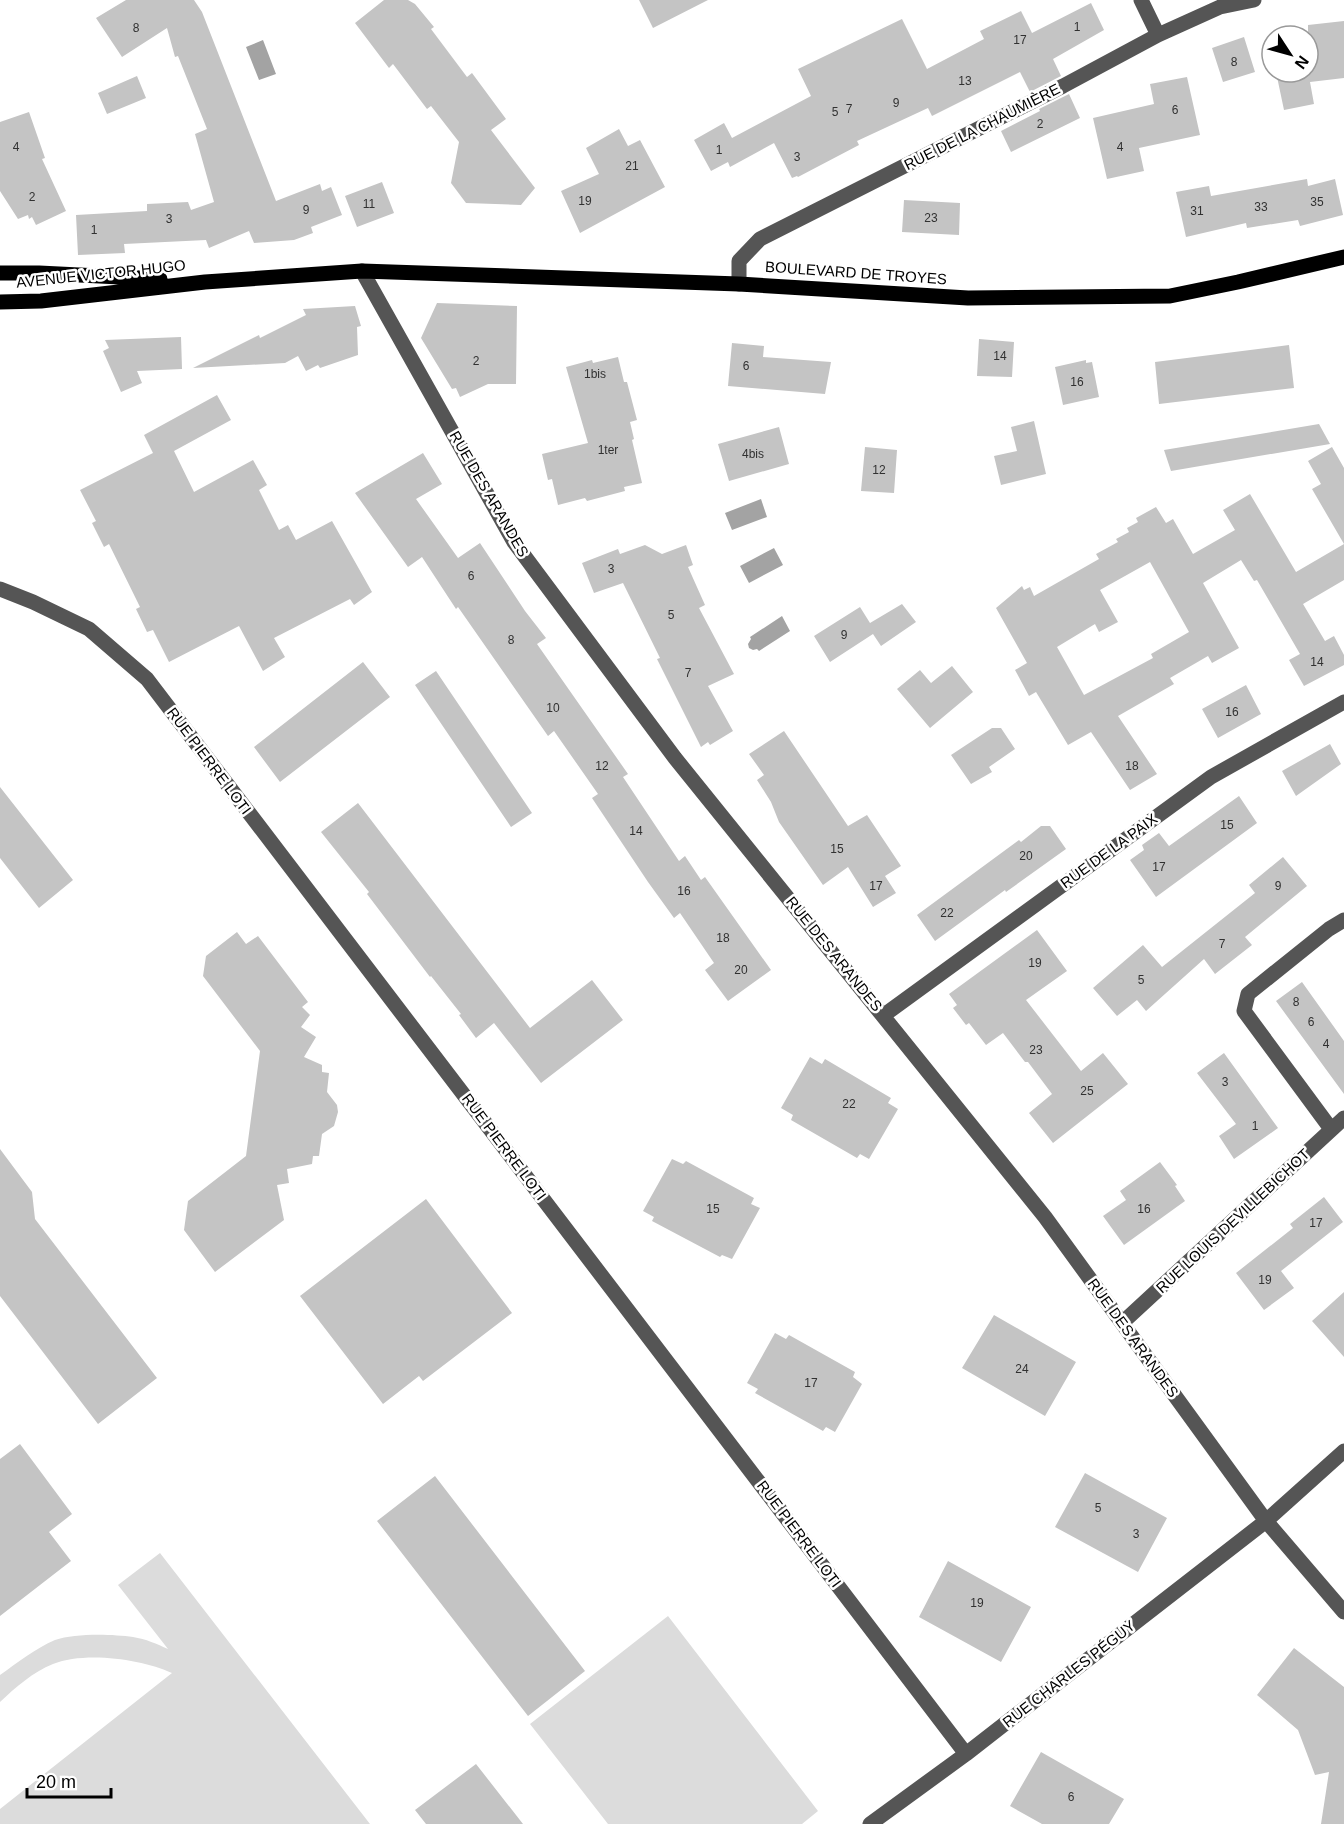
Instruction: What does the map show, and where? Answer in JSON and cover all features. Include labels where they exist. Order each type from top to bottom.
[{"type":"main road","name":"BOULEVARD DE TROYES","points":[[205,282],[362,271],[739,284],[968,298],[1170,296],[1344,257]]},
{"type":"main road","points":[[0,273],[205,282]]},
{"type":"main road","name":"AVENUE VICTOR HUGO","points":[[0,302],[41,301],[205,282]]},
{"type":"street","points":[[1141,0],[1158,35]]},
{"type":"street","name":"RUE DE LA CHAUMIÈRE","points":[[739,284],[739,261],[760,239],[1063,86],[1158,35],[1220,7],[1254,0]]},
{"type":"street","name":"RUE DES ARANDES","points":[[362,271],[514,542],[675,758],[1045,1216],[1266,1521],[1344,1612]]},
{"type":"street","name":"RUE PIERRE LOTI","points":[[0,589],[89,629],[147,679],[966,1754]]},
{"type":"street","name":"RUE DE LA PAIX","points":[[884,1015],[1211,777],[1344,702]]},
{"type":"street","points":[[1331,1129],[1244,1011],[1248,994],[1329,929],[1344,920]]},
{"type":"street","name":"RUE LOUIS DEVILLEBICHOT","points":[[1122,1323],[1344,1118]]},
{"type":"street","name":"RUE CHARLES PÉGUY","points":[[870,1824],[966,1754],[1266,1521],[1344,1451]]},
{"type":"shaded area","points":[[263,40],[276,74],[259,80],[246,47]]},
{"type":"shaded area","points":[[761,499],[767,517],[732,530],[725,513]]},
{"type":"shaded area","points":[[774,548],[783,565],[749,583],[740,566]]},
{"type":"shaded area","points":[[782,616],[790,631],[759,651],[749,648],[750,637]]},
{"type":"shaded area","points":[[160,1553],[370,1824],[0,1824],[0,1809],[172,1673],[145,1664],[113,1658],[66,1660],[39,1671],[0,1702],[0,1675],[48,1643],[73,1636],[133,1637],[168,1649],[118,1585]]},
{"type":"shaded area","points":[[668,1616],[818,1811],[802,1824],[608,1824],[530,1724]]},
{"type":"building","points":[[126,0],[194,0],[202,12],[276,201],[320,184],[322,191],[331,187],[342,215],[311,227],[313,233],[294,240],[254,243],[249,231],[209,248],[206,240],[124,244],[125,253],[78,255],[76,215],[147,211],[147,204],[188,202],[191,210],[214,202],[195,134],[207,129],[178,56],[175,57],[167,28],[122,57],[96,18]]},
{"type":"building","points":[[384,0],[408,0],[415,4],[434,27],[431,29],[467,77],[472,73],[506,119],[491,130],[535,188],[521,205],[466,203],[451,183],[459,142],[431,106],[427,109],[393,64],[389,68],[355,23]]},
{"type":"building","points":[[639,0],[708,0],[653,28]]},
{"type":"building","points":[[1091,3],[1104,30],[1053,59],[1061,76],[1030,92],[1020,72],[932,116],[928,108],[857,141],[859,145],[798,177],[792,178],[774,143],[730,167],[728,162],[711,171],[694,140],[724,123],[732,138],[811,96],[798,69],[902,19],[927,69],[984,39],[980,31],[1021,11],[1032,33]]},
{"type":"building","points":[[1344,21],[1344,78],[1320,81],[1320,24],[1317,24]]},
{"type":"building","points":[[1244,37],[1255,72],[1223,82],[1212,48]]},
{"type":"building","points":[[137,76],[146,98],[107,114],[98,93]]},
{"type":"building","points":[[1187,77],[1200,135],[1139,148],[1144,171],[1107,179],[1093,118],[1154,104],[1150,84]]},
{"type":"building","points":[[1279,84],[1310,84],[1314,104],[1284,110]]},
{"type":"building","points":[[1069,94],[1080,118],[1011,152],[1001,131]]},
{"type":"building","points":[[29,112],[45,158],[42,159],[66,211],[36,225],[32,217],[29,219],[28,215],[18,219],[0,191],[0,122]]},
{"type":"building","points":[[619,129],[628,146],[640,140],[665,187],[580,233],[561,191],[599,174],[586,148]]},
{"type":"building","points":[[1307,179],[1308,186],[1335,179],[1343,215],[1300,226],[1298,220],[1247,228],[1246,223],[1186,237],[1176,192],[1209,186],[1211,196]]},
{"type":"building","points":[[382,182],[394,213],[357,227],[345,196]]},
{"type":"building","points":[[904,200],[960,203],[959,235],[902,232]]},
{"type":"building","points":[[437,303],[517,306],[516,384],[488,384],[460,397],[456,388],[452,389],[421,338]]},
{"type":"building","points":[[355,306],[361,326],[357,327],[358,355],[320,368],[318,365],[306,371],[298,356],[285,363],[193,368],[259,335],[260,338],[306,315],[303,309]]},
{"type":"building","points":[[181,337],[182,369],[137,371],[142,383],[121,392],[103,351],[109,348],[105,340]]},
{"type":"building","points":[[979,339],[1014,342],[1012,377],[977,376]]},
{"type":"building","points":[[732,343],[764,346],[763,357],[831,362],[825,394],[728,386]]},
{"type":"building","points":[[1289,345],[1294,388],[1159,404],[1155,362]]},
{"type":"building","points":[[618,357],[637,420],[630,422],[642,483],[624,487],[625,491],[587,501],[585,498],[558,505],[552,479],[548,480],[542,454],[588,443],[566,367],[592,360],[593,363]]},
{"type":"building","points":[[1086,360],[1086,363],[1092,362],[1099,397],[1063,405],[1055,367]]},
{"type":"building","points":[[217,395],[231,420],[174,451],[194,492],[253,460],[267,485],[259,490],[279,530],[288,525],[296,540],[332,521],[372,592],[354,605],[350,599],[274,638],[285,657],[263,671],[239,626],[169,662],[153,630],[147,632],[136,609],[140,607],[109,544],[104,547],[92,523],[96,521],[80,490],[153,453],[144,435]]},
{"type":"building","points":[[1034,421],[1046,474],[1001,485],[994,456],[1017,451],[1011,427]]},
{"type":"building","points":[[1319,424],[1330,444],[1171,471],[1164,450]]},
{"type":"building","points":[[779,427],[789,464],[729,481],[718,444]]},
{"type":"building","points":[[865,447],[897,450],[894,493],[861,491]]},
{"type":"building","points":[[1332,447],[1344,468],[1344,544],[1312,489],[1321,484],[1308,461]]},
{"type":"building","points":[[423,453],[442,484],[416,499],[458,558],[480,543],[525,611],[546,638],[537,644],[628,774],[623,777],[679,861],[685,856],[701,880],[705,877],[771,970],[728,1001],[705,970],[714,963],[680,913],[674,918],[648,882],[592,798],[598,794],[554,731],[548,736],[458,607],[456,609],[422,557],[408,567],[355,493]]},
{"type":"building","points":[[1250,494],[1296,572],[1344,544],[1344,580],[1303,604],[1325,641],[1334,636],[1344,655],[1344,665],[1304,686],[1289,660],[1300,654],[1257,580],[1254,581],[1241,560],[1203,583],[1239,648],[1212,663],[1208,656],[1170,678],[1174,684],[1118,716],[1157,774],[1130,790],[1091,732],[1068,745],[1036,692],[1029,696],[1015,670],[1027,663],[996,608],[1022,586],[1024,590],[1030,587],[1034,596],[1099,559],[1096,554],[1118,542],[1116,539],[1129,532],[1127,528],[1138,522],[1136,518],[1156,507],[1166,523],[1173,519],[1193,554],[1235,530],[1223,510]],"holes":[[[1150,562],[1189,632],[1151,654],[1153,658],[1084,695],[1057,647],[1095,624],[1099,632],[1118,622],[1100,590]]]},
{"type":"building","points":[[645,545],[662,554],[686,545],[693,565],[688,567],[705,605],[699,608],[734,674],[708,686],[733,731],[710,745],[708,742],[701,747],[657,659],[660,658],[623,583],[594,593],[582,563],[618,549],[620,554]]},
{"type":"building","points":[[902,604],[916,622],[881,646],[873,634],[830,662],[814,636],[860,607],[870,623]]},
{"type":"building","points":[[363,662],[390,697],[280,782],[254,747]]},
{"type":"building","points":[[952,666],[973,692],[930,728],[897,689],[920,670],[931,683]]},
{"type":"building","points":[[436,671],[532,813],[511,827],[415,685]]},
{"type":"building","points":[[1246,685],[1261,714],[1218,738],[1202,709]]},
{"type":"building","points":[[992,728],[1001,728],[1015,749],[989,767],[992,772],[971,784],[951,755]]},
{"type":"building","points":[[784,731],[848,826],[867,815],[901,866],[885,876],[896,893],[873,907],[848,867],[823,885],[779,822],[771,802],[757,780],[764,775],[749,754]]},
{"type":"building","points":[[1330,744],[1341,764],[1296,796],[1282,771]]},
{"type":"building","points":[[0,787],[73,880],[39,908],[0,858]]},
{"type":"building","points":[[1239,796],[1257,823],[1156,897],[1130,860],[1144,850],[1142,845],[1159,833],[1169,846]]},
{"type":"building","points":[[358,803],[530,1028],[592,980],[623,1020],[541,1083],[494,1023],[476,1038],[459,1015],[461,1014],[430,977],[367,894],[369,892],[321,832]]},
{"type":"building","points":[[1041,826],[1050,826],[1066,849],[935,941],[917,915]]},
{"type":"building","points":[[1283,857],[1307,886],[1245,937],[1252,945],[1215,974],[1204,959],[1146,1011],[1137,1000],[1117,1016],[1093,988],[1143,945],[1162,967],[1255,893],[1249,885]]},
{"type":"building","points":[[1037,930],[1067,971],[1026,1000],[1081,1071],[1103,1053],[1128,1084],[1053,1143],[1029,1113],[1052,1094],[1003,1033],[986,1045],[969,1023],[966,1025],[953,1008],[957,1005],[949,994]]},
{"type":"building","points":[[237,932],[246,944],[258,936],[308,1002],[302,1007],[310,1015],[301,1027],[316,1037],[304,1057],[322,1065],[322,1072],[329,1073],[327,1092],[337,1105],[338,1112],[334,1126],[322,1134],[319,1156],[313,1156],[312,1164],[287,1169],[289,1183],[277,1185],[284,1220],[215,1272],[184,1230],[188,1201],[246,1156],[260,1051],[203,976],[206,956]]},
{"type":"building","points":[[1302,982],[1344,1041],[1344,1094],[1276,1001]]},
{"type":"building","points":[[1224,1053],[1278,1128],[1234,1159],[1219,1136],[1236,1124],[1197,1073]]},
{"type":"building","points":[[810,1057],[822,1064],[825,1059],[891,1098],[888,1103],[898,1109],[869,1159],[860,1154],[857,1158],[791,1120],[793,1115],[781,1108]]},
{"type":"building","points":[[0,1149],[32,1192],[35,1219],[157,1378],[98,1424],[0,1296]]},
{"type":"building","points":[[672,1159],[683,1164],[686,1161],[754,1198],[751,1204],[760,1208],[732,1259],[722,1255],[720,1257],[652,1221],[654,1217],[643,1211]]},
{"type":"building","points":[[1160,1162],[1177,1185],[1175,1186],[1185,1201],[1124,1245],[1103,1216],[1126,1200],[1120,1191]]},
{"type":"building","points":[[1324,1197],[1343,1222],[1281,1271],[1294,1288],[1264,1310],[1236,1273],[1293,1228],[1290,1224]]},
{"type":"building","points":[[426,1199],[512,1313],[423,1381],[419,1376],[383,1404],[300,1296]]},
{"type":"building","points":[[1344,1292],[1344,1357],[1312,1321]]},
{"type":"building","points":[[994,1315],[1076,1362],[1045,1416],[962,1368]]},
{"type":"building","points":[[775,1333],[786,1339],[789,1335],[855,1372],[853,1377],[862,1384],[835,1432],[826,1427],[823,1431],[755,1393],[758,1389],[747,1383]]},
{"type":"building","points":[[20,1444],[72,1514],[49,1532],[71,1561],[0,1616],[0,1459]]},
{"type":"building","points":[[1085,1473],[1167,1518],[1138,1572],[1055,1527]]},
{"type":"building","points":[[435,1476],[585,1671],[528,1716],[377,1521]]},
{"type":"building","points":[[948,1561],[1031,1607],[1001,1662],[919,1617]]},
{"type":"building","points":[[1294,1648],[1344,1687],[1344,1824],[1321,1824],[1329,1772],[1315,1775],[1298,1730],[1257,1695]]},
{"type":"building","points":[[1041,1752],[1124,1799],[1109,1824],[1042,1824],[1010,1806]]},
{"type":"building","points":[[476,1764],[523,1824],[426,1824],[415,1810]]}]
